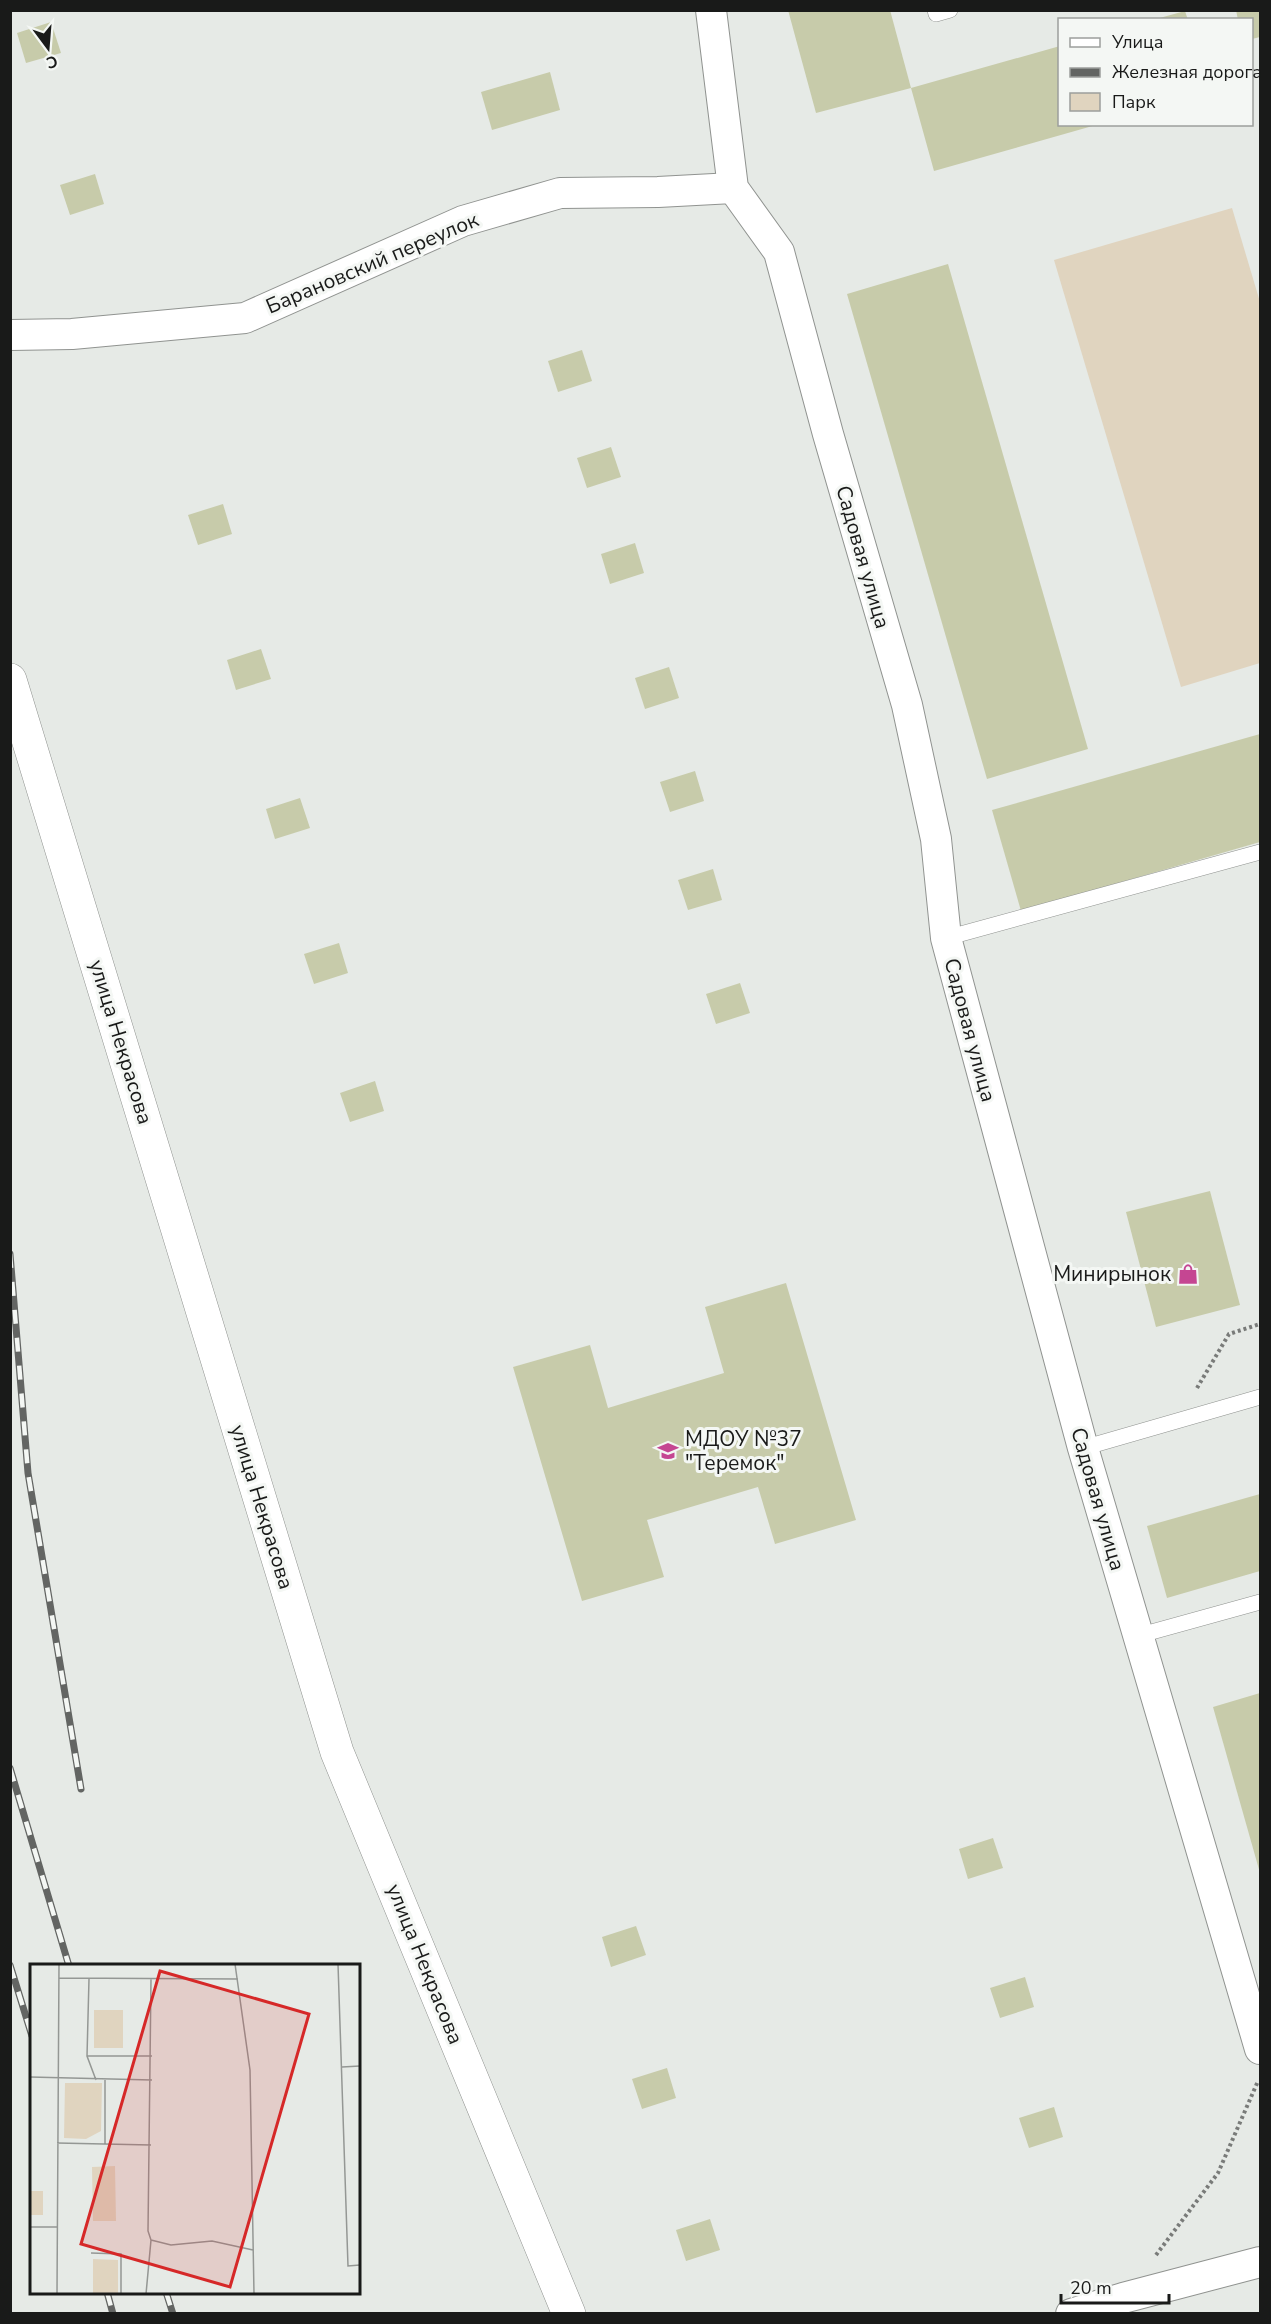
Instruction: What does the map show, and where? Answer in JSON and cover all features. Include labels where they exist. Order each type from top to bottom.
[{"type":"street","name":"Садовая улица","points":[[711,10],[733,188],[779,252],[828,434],[907,705],[936,839],[946,938],[1083,1448],[1260,2049]]},
{"type":"street","name":"Барановский переулок","points":[[10,335],[72,334],[245,318],[463,221],[560,193],[658,192],[733,188]]},
{"type":"street","name":"улица Некрасова","points":[[10,680],[337,1752],[569,2313]]},
{"type":"street","points":[[1071,2313],[1260,2262]]},
{"type":"lane","points":[[935,10],[936,14],[950,10]]},
{"type":"lane","points":[[946,938],[1260,852]]},
{"type":"lane","points":[[1083,1448],[1260,1397]]},
{"type":"lane","points":[[1137,1636],[1260,1602]]},
{"type":"path","points":[[1177,1421],[1229,1334],[1260,1324]]},
{"type":"path","points":[[1123,2298],[1218,2173],[1260,2075]]},
{"type":"green space","points":[[1232,208],[1260,302],[1260,663],[1181,687],[1054,260]]},
{"type":"building","points":[[788,10],[890,10],[911,88],[816,113]]},
{"type":"building","points":[[1236,10],[1260,10],[1260,37],[1253,39],[1253,18],[1238,18]]},
{"type":"building","points":[[1185,11],[1187,18],[1160,18]]},
{"type":"building","points":[[51,22],[61,53],[26,63],[17,33]]},
{"type":"building","points":[[1058,47],[1058,126],[1092,126],[934,171],[911,88]]},
{"type":"building","points":[[550,72],[560,110],[492,130],[481,92]]},
{"type":"building","points":[[95,174],[104,204],[70,215],[60,185]]},
{"type":"building","points":[[948,264],[1088,749],[987,779],[847,294]]},
{"type":"building","points":[[582,350],[592,381],[558,392],[548,361]]},
{"type":"building","points":[[611,447],[621,477],[587,488],[577,458]]},
{"type":"building","points":[[223,504],[232,534],[198,545],[188,515]]},
{"type":"building","points":[[635,543],[644,573],[610,584],[601,554]]},
{"type":"building","points":[[261,649],[271,679],[236,690],[227,660]]},
{"type":"building","points":[[669,667],[679,698],[645,709],[635,678]]},
{"type":"building","points":[[1260,734],[1260,842],[1021,911],[992,810]]},
{"type":"building","points":[[695,771],[704,801],[670,812],[660,782]]},
{"type":"building","points":[[300,798],[310,828],[275,839],[266,809]]},
{"type":"building","points":[[713,869],[722,900],[688,910],[678,880]]},
{"type":"building","points":[[339,943],[348,973],[314,984],[304,954]]},
{"type":"building","points":[[740,983],[750,1013],[716,1024],[706,994]]},
{"type":"building","points":[[375,1081],[384,1111],[350,1122],[340,1093]]},
{"type":"building","points":[[1210,1191],[1240,1305],[1156,1327],[1126,1212]]},
{"type":"building","points":[[786,1283],[856,1520],[775,1544],[758,1487],[647,1520],[664,1577],[582,1601],[513,1367],[590,1345],[608,1408],[724,1373],[705,1307]]},
{"type":"building","points":[[1260,1494],[1260,1571],[1167,1598],[1147,1526]]},
{"type":"building","points":[[1260,1693],[1260,1873],[1213,1707]]},
{"type":"building","points":[[993,1838],[1003,1868],[968,1879],[959,1849]]},
{"type":"building","points":[[636,1926],[646,1955],[611,1967],[602,1937]]},
{"type":"building","points":[[1025,1977],[1034,2007],[1000,2018],[990,1988]]},
{"type":"building","points":[[667,2068],[676,2098],[642,2109],[632,2079]]},
{"type":"building","points":[[1054,2107],[1063,2137],[1029,2148],[1019,2118]]},
{"type":"building","points":[[710,2219],[720,2250],[686,2261],[676,2230]]},
{"type":"railway","points":[[10,1254],[28,1473],[81,1789]]},
{"type":"railway","points":[[10,1768],[68,1964]]},
{"type":"railway","points":[[10,1965],[30,2030]]},
{"type":"railway","points":[[108,2294],[113,2314]]},
{"type":"railway","points":[[167,2294],[173,2314]]},
{"type":"place","name":"Минирынок","points":[[1188,1274]]},
{"type":"place","name":"МДОУ №37 \"Теремок\"","points":[[668,1451]]}]
